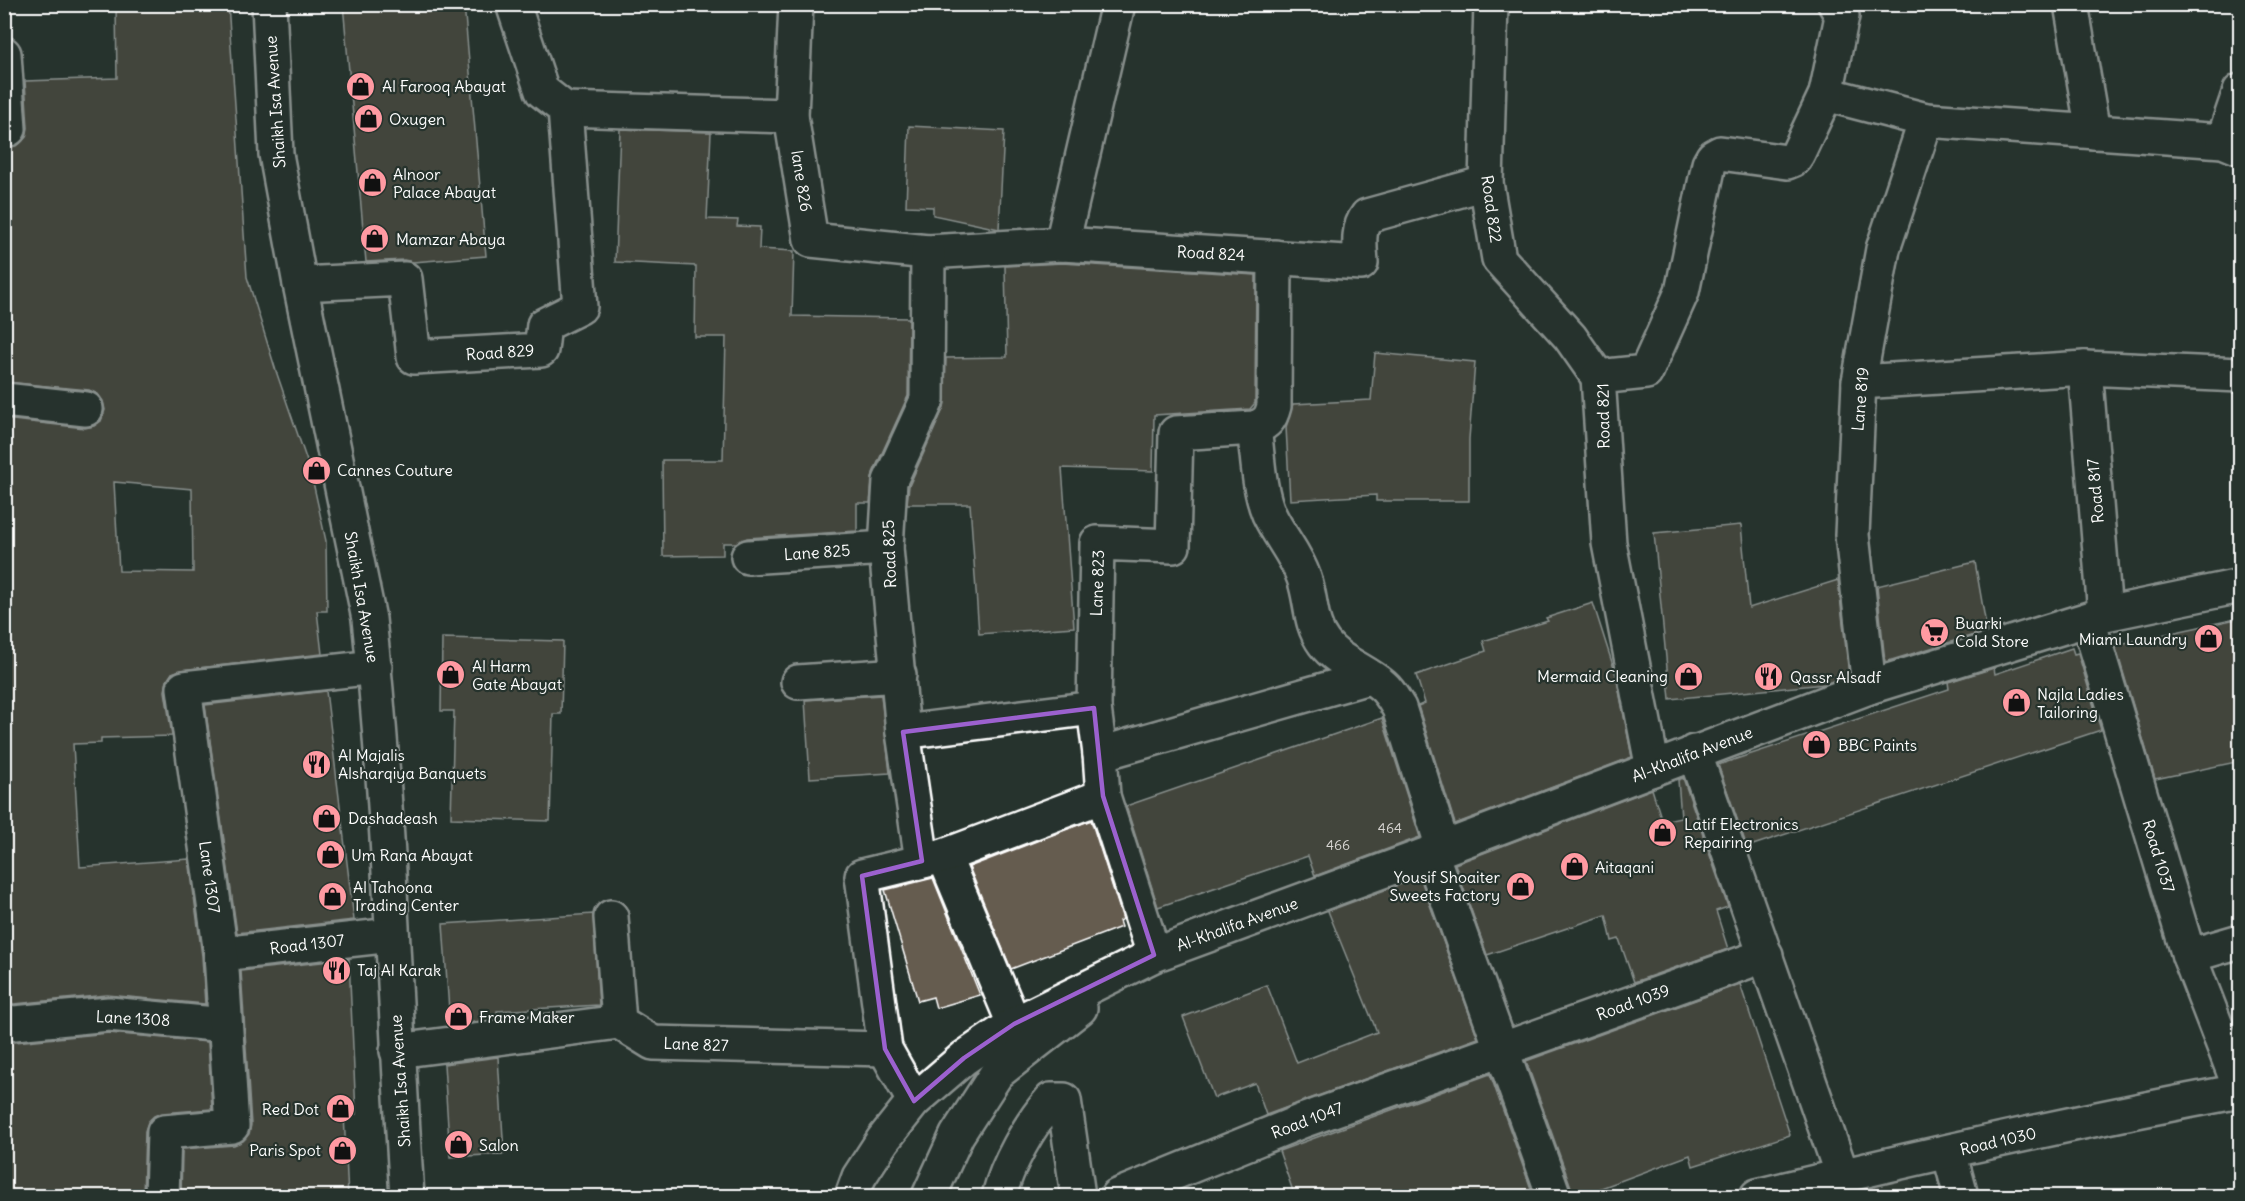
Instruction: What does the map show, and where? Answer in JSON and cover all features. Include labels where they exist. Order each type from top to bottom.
[{"type":"street","name":"Shaikh Isa Avenue","points":[[268,4],[276,154],[300,284],[369,618],[375,667],[407,1197]]},
{"type":"street","points":[[513,4],[543,91],[565,109],[791,116]]},
{"type":"street","name":"lane 826","points":[[796,4],[791,116],[811,240],[928,252]]},
{"type":"street","points":[[1062,244],[1118,4]]},
{"type":"street","name":"Road 822","points":[[1491,4],[1486,183],[1499,260],[1570,337],[1598,377]]},
{"type":"street","points":[[1835,4],[1842,16],[1826,94],[1926,120],[2232,145],[2241,91]]},
{"type":"street","points":[[2071,4],[2093,132]]},
{"type":"street","points":[[4,54],[9,129],[4,129]]},
{"type":"street","name":"Road 821","points":[[1653,769],[1609,543],[1598,377],[1646,372],[1682,292],[1709,164],[1713,157],[1720,153],[1787,162],[1794,159],[1826,94]]},
{"type":"street","name":"Road 829","points":[[300,284],[405,279],[414,357],[541,350],[544,325],[580,307],[565,109]]},
{"type":"street","name":"Lane 819","points":[[1869,687],[1852,535],[1858,382],[1883,249],[1926,120]]},
{"type":"street","name":"Road 824","points":[[928,252],[1062,244],[1360,262],[1360,233],[1362,223],[1367,216],[1486,183]]},
{"type":"street","name":"Road 825","points":[[928,252],[927,400],[890,481],[886,548],[903,732],[933,858],[1014,1024]]},
{"type":"street","points":[[1275,256],[1274,406],[1271,417],[1264,425],[1254,428],[1263,498],[1269,515],[1294,553],[1305,579],[1314,626],[1324,644],[1390,694],[1399,708],[1437,850],[1500,1049],[1554,1197]]},
{"type":"street","points":[[1858,382],[2085,368],[2241,375]]},
{"type":"street","name":"Road 817","points":[[2085,368],[2096,617]]},
{"type":"street","points":[[4,400],[86,409]]},
{"type":"street","name":"Lane 823","points":[[1154,955],[1103,796],[1094,708],[1097,543],[1173,546],[1176,433],[1254,428]]},
{"type":"street","name":"Lane 825","points":[[748,557],[886,548]]},
{"type":"street","name":"Al-Khalifa Avenue","points":[[852,1197],[860,1177],[883,1140],[914,1101],[964,1058],[1014,1024],[1154,955],[1869,687],[2096,617],[2241,586]]},
{"type":"street","name":"Road 1037","points":[[2096,617],[2189,956],[2241,1089]]},
{"type":"street","name":"Lane 1307","points":[[162,1197],[164,1132],[232,1126],[221,954],[184,688],[375,667]]},
{"type":"street","points":[[798,682],[899,675]]},
{"type":"street","points":[[1100,754],[1369,677]]},
{"type":"street","points":[[903,732],[1094,708]]},
{"type":"street","points":[[1694,752],[1842,1175]]},
{"type":"street","points":[[914,1101],[885,1049],[862,876],[933,858],[1103,796]]},
{"type":"street","points":[[397,1051],[619,1022],[611,917]]},
{"type":"street","name":"Road 1307","points":[[221,954],[392,935]]},
{"type":"street","points":[[2189,956],[2241,940]]},
{"type":"street","name":"Al-Khalifa Avenue","points":[[929,1197],[957,1135],[997,1073],[1053,1028],[1154,955]]},
{"type":"street","name":"Road 1039","points":[[1500,1049],[1766,955]]},
{"type":"street","name":"Lane 1308","points":[[4,1024],[109,1014],[225,1025]]},
{"type":"street","name":"Lane 827","points":[[619,1022],[653,1043],[885,1049]]},
{"type":"street","name":"Road 1047","points":[[1117,1197],[1302,1122],[1500,1049]]},
{"type":"street","name":"Road 1030","points":[[1757,1197],[1842,1175],[2241,1089]]},
{"type":"street","points":[[999,1197],[1004,1175],[1041,1111],[1051,1100],[1064,1100],[1078,1197]]},
{"type":"street","points":[[1949,1152],[1961,1197]]},
{"type":"highlighted area","points":[[1094,708],[1103,796],[1154,955],[1014,1024],[964,1058],[914,1101],[885,1049],[862,876],[922,861],[903,732]]},
{"type":"shaded area","points":[[1911,1178],[1916,1196],[1843,1196]]},
{"type":"building","points":[[116,4],[228,4],[247,277],[311,473],[326,541],[327,611],[317,611],[322,654],[181,670],[172,673],[165,691],[172,736],[101,738],[101,743],[73,744],[80,867],[189,859],[202,956],[205,1004],[107,995],[4,1005],[4,419],[85,428],[101,421],[105,410],[98,394],[89,390],[4,382],[4,148],[18,145],[26,137],[28,128],[25,81],[117,78]],"holes":[[[114,482],[192,489],[193,572],[119,571]]]},
{"type":"building","points":[[343,4],[464,4],[486,256],[413,262],[404,260],[366,262]]},
{"type":"building","points":[[909,126],[1004,131],[999,229],[933,215],[933,207],[906,206]]},
{"type":"building","points":[[620,129],[711,132],[707,219],[738,220],[737,226],[760,227],[759,249],[794,251],[792,316],[909,318],[908,396],[873,473],[870,503],[857,503],[857,531],[747,538],[736,543],[723,543],[723,555],[663,556],[662,460],[723,460],[726,337],[695,337],[696,266],[615,262]]},
{"type":"building","points":[[1062,263],[1256,275],[1255,403],[1250,409],[1154,415],[1153,471],[1062,468],[1074,627],[979,634],[970,504],[907,504],[909,486],[944,407],[946,358],[1007,357],[1005,266]]},
{"type":"building","points":[[1375,353],[1475,362],[1469,439],[1469,501],[1376,501],[1376,495],[1290,500],[1286,427],[1293,404],[1371,400]]},
{"type":"building","points":[[1741,525],[1749,608],[1838,580],[1849,675],[1825,684],[1670,699],[1654,533]]},
{"type":"building","points":[[1975,562],[1987,631],[1885,662],[1877,586]]},
{"type":"building","points":[[1593,603],[1616,675],[1632,757],[1455,824],[1418,706],[1425,703],[1416,675],[1486,651],[1483,641],[1548,621],[1546,618]]},
{"type":"building","points":[[2241,618],[2241,761],[2155,779],[2115,645]]},
{"type":"building","points":[[442,638],[563,641],[561,714],[553,714],[550,821],[451,818],[454,711],[441,711]]},
{"type":"building","points":[[2072,648],[2074,654],[2078,653],[2101,730],[1747,847],[1718,765],[1949,689],[1948,682],[1994,668],[1995,674]]},
{"type":"building","points":[[326,691],[354,920],[237,933],[205,705]]},
{"type":"building","points":[[881,695],[890,773],[810,778],[805,700]]},
{"type":"building","points":[[1382,718],[1420,837],[1315,876],[1308,856],[1158,907],[1126,806]]},
{"type":"building","points":[[1683,778],[1728,907],[1716,911],[1728,949],[1634,982],[1619,939],[1612,941],[1606,915],[1487,955],[1455,864],[1652,789],[1662,821],[1681,817],[1678,780]]},
{"type":"building","points":[[1091,820],[1123,919],[1119,921],[1121,927],[1011,969],[969,867]]},
{"type":"building","points":[[1420,877],[1478,1038],[1266,1115],[1255,1083],[1214,1098],[1183,1017],[1267,985],[1297,1063],[1377,1032],[1328,911]]},
{"type":"building","points":[[933,878],[980,995],[936,1008],[933,997],[918,1001],[885,890]]},
{"type":"building","points":[[593,914],[599,1005],[497,1011],[497,1019],[450,1025],[443,924]]},
{"type":"building","points":[[349,959],[356,1114],[344,1114],[348,1197],[181,1197],[182,1149],[234,1145],[243,1141],[249,1134],[251,1125],[241,971]]},
{"type":"building","points":[[1740,984],[1790,1135],[1693,1166],[1690,1155],[1572,1197],[1572,1190],[1526,1061]]},
{"type":"building","points":[[109,1033],[208,1042],[212,1109],[162,1113],[154,1116],[148,1122],[145,1131],[143,1197],[4,1197],[4,1043]]},
{"type":"building","points":[[498,1057],[504,1154],[450,1157],[444,1064]]},
{"type":"building","points":[[1490,1074],[1534,1197],[1295,1197],[1279,1151]]},
{"type":"place","name":"Al Farooq Abayat","points":[[361,86]]},
{"type":"place","name":"Oxugen","points":[[368,119]]},
{"type":"place","name":"Alnoor Palace Abayat","points":[[372,183]]},
{"type":"place","name":"Mamzar Abaya","points":[[375,239]]},
{"type":"place","name":"Cannes Couture","points":[[316,470]]},
{"type":"place","name":"Buarki Cold Store","points":[[1934,632]]},
{"type":"place","name":"Miami Laundry","points":[[2208,639]]},
{"type":"place","name":"Al Harm Gate Abayat","points":[[451,675]]},
{"type":"place","name":"Mermaid Cleaning","points":[[1689,676]]},
{"type":"place","name":"Qassr Alsadf","points":[[1769,677]]},
{"type":"place","name":"Najla Ladies Tailoring","points":[[2016,703]]},
{"type":"place","name":"BBC Paints","points":[[1817,745]]},
{"type":"place","name":"Al Majalis Alsharqiya Banquets","points":[[317,764]]},
{"type":"place","name":"Dashadeash","points":[[327,818]]},
{"type":"place","name":"Latif Electronics Repairing","points":[[1663,833]]},
{"type":"place","name":"Um Rana Abayat","points":[[330,855]]},
{"type":"place","name":"Aitaqani","points":[[1574,867]]},
{"type":"place","name":"Yousif Shoaiter Sweets Factory","points":[[1521,886]]},
{"type":"place","name":"Al Tahoona Trading Center","points":[[332,896]]},
{"type":"place","name":"Taj Al Karak","points":[[336,970]]},
{"type":"place","name":"Frame Maker","points":[[458,1017]]},
{"type":"place","name":"Red Dot","points":[[340,1109]]},
{"type":"place","name":"Salon","points":[[458,1145]]},
{"type":"place","name":"Paris Spot","points":[[342,1150]]}]
